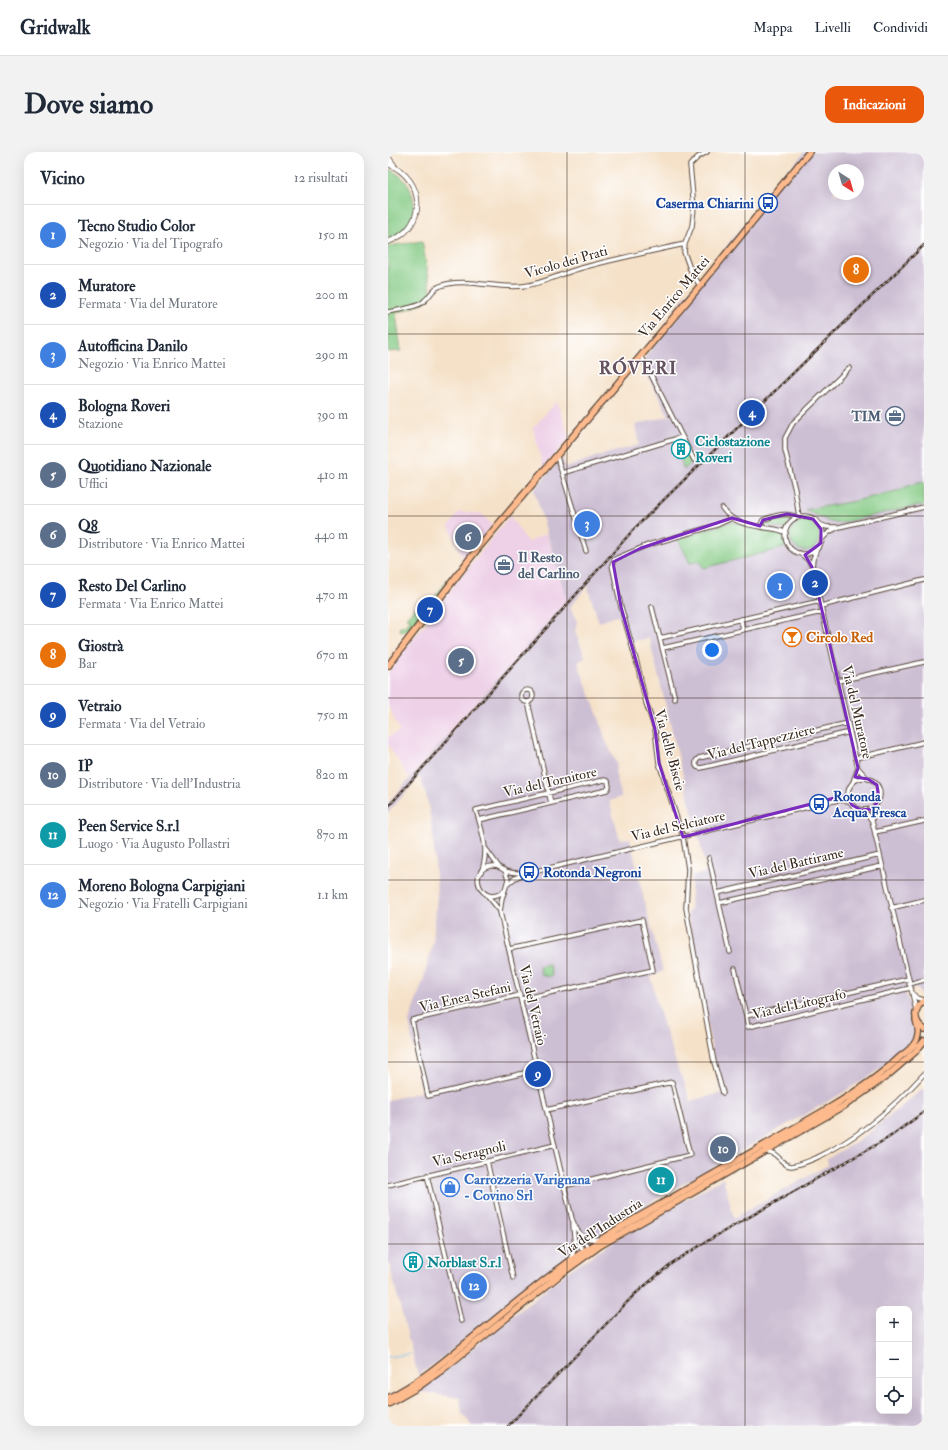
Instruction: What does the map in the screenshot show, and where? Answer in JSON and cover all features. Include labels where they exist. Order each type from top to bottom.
[{"type":"main road","name":"Via Enrico Mattei","points":[[388,666],[476,552],[700,286],[809,152]]},
{"type":"main road","points":[[916,1012],[920,1004],[924,1001]]},
{"type":"main road","name":"Via dell'Industria","points":[[388,1404],[418,1387],[442,1370],[556,1278],[601,1239],[831,1107],[862,1087],[895,1062],[915,1044],[918,1038],[916,1012]]},
{"type":"main road","points":[[916,1020],[920,1027],[924,1029]]},
{"type":"main road","name":"Via dell'Industria","points":[[388,1398],[427,1374],[569,1261],[762,1153],[862,1094],[906,1061],[924,1041]]},
{"type":"street","points":[[700,286],[684,252],[685,244],[692,226],[694,208],[690,165],[698,156],[707,152]]},
{"type":"street","points":[[388,157],[397,168]]},
{"type":"street","points":[[388,164],[405,173],[413,185],[417,199],[417,209],[410,227],[403,234],[388,242]]},
{"type":"street","name":"Vicolo dei Prati","points":[[388,312],[415,306],[423,302],[432,290],[445,285],[459,282],[513,287],[536,284],[577,269],[685,244]]},
{"type":"street","points":[[641,355],[694,460]]},
{"type":"street","points":[[798,518],[795,490],[785,450],[785,438],[793,423],[849,368]]},
{"type":"street","points":[[562,473],[682,437]]},
{"type":"street","points":[[557,457],[586,551]]},
{"type":"street","points":[[818,548],[810,553],[795,552],[789,546],[786,538],[789,525],[798,518],[804,517],[812,519],[827,527],[839,527],[924,507]]},
{"type":"street","points":[[722,508],[728,516],[737,522],[779,530],[786,533]]},
{"type":"street","points":[[760,527],[764,520],[768,518],[787,514],[798,518]]},
{"type":"street","name":"Via delle Biscie","points":[[723,1093],[714,1062],[686,908],[688,869],[683,837],[659,764],[655,729],[646,703],[612,565],[614,560],[617,558],[641,548],[716,525],[732,518]]},
{"type":"street","points":[[812,567],[813,559],[822,538],[819,524]]},
{"type":"street","points":[[822,538],[829,532],[839,527]]},
{"type":"street","name":"Via del Muratore","points":[[800,553],[812,567],[858,768],[868,779]]},
{"type":"street","points":[[821,606],[924,580]]},
{"type":"street","points":[[660,638],[820,601]]},
{"type":"street","points":[[652,607],[675,699]]},
{"type":"street","points":[[663,648],[822,612]]},
{"type":"street","points":[[741,619],[743,630]]},
{"type":"street","points":[[838,681],[924,662]]},
{"type":"street","points":[[528,702],[551,803]]},
{"type":"street","name":"Via del Tappezziere","points":[[848,723],[699,758],[696,761],[696,765],[697,767],[701,768],[850,732]]},
{"type":"street","points":[[772,741],[774,751]]},
{"type":"street","points":[[856,758],[924,742]]},
{"type":"street","name":"Via del Muratore","points":[[852,783],[858,768]]},
{"type":"street","points":[[872,821],[873,813],[880,795],[880,790],[873,781],[868,779],[860,779],[852,783],[848,792],[849,800],[856,809],[861,810],[868,815],[872,821],[916,1012]]},
{"type":"street","name":"Via del Tornitore","points":[[604,780],[608,781],[609,783],[607,790],[551,803],[479,820],[476,810],[604,780]]},
{"type":"street","name":"Via del Selciatore","points":[[838,800],[848,792]]},
{"type":"street","name":"Via del Selciatore","points":[[508,884],[515,878],[524,874],[838,800],[849,800]]},
{"type":"street","points":[[861,810],[872,809],[876,805]]},
{"type":"street","points":[[479,820],[486,848],[500,867],[505,871],[508,879],[508,884],[505,890],[496,896],[486,894],[478,884],[486,848]]},
{"type":"street","points":[[875,832],[924,820]]},
{"type":"street","name":"Via del Battirame","points":[[717,893],[880,855]]},
{"type":"street","points":[[709,858],[730,952]]},
{"type":"street","name":"Via del Battirame","points":[[720,903],[882,866]]},
{"type":"street","points":[[481,872],[487,867],[500,867]]},
{"type":"street","name":"Via del Selciatore","points":[[505,871],[524,874]]},
{"type":"street","name":"Via del Vetraio","points":[[505,890],[500,912],[572,1220],[575,1240],[574,1251],[569,1261]]},
{"type":"street","name":"Via del Vetraio","points":[[486,894],[500,912]]},
{"type":"street","points":[[892,908],[924,900]]},
{"type":"street","points":[[509,949],[642,920],[654,970],[520,997]]},
{"type":"street","points":[[735,969],[746,1016]]},
{"type":"street","name":"Via del Litografo","points":[[908,979],[746,1016],[748,1027],[910,988]]},
{"type":"street","points":[[909,984],[924,980]]},
{"type":"street","points":[[912,994],[916,998],[924,1001]]},
{"type":"street","name":"Via Enea Stefani","points":[[520,997],[412,1020],[428,1096],[537,1070]]},
{"type":"street","points":[[829,997],[832,1008]]},
{"type":"street","points":[[762,1153],[772,1152],[786,1164],[792,1166],[832,1150],[861,1131],[905,1094],[924,1074]]},
{"type":"street","points":[[546,1110],[672,1082],[690,1155],[564,1186]]},
{"type":"street","name":"Via Seragnoli","points":[[388,1185],[555,1145]]},
{"type":"street","points":[[487,1161],[513,1278]]},
{"type":"street","points":[[427,1176],[461,1321]]},
{"type":"street","name":"Via del Vetraio","points":[[572,1220],[586,1251]]},
{"type":"street","points":[[578,1232],[590,1240],[601,1239]]},
{"type":"street","name":"Via del Vetraio","points":[[575,1240],[586,1251]]},
{"type":"highlighted area","points":[[787,514],[813,519],[821,529],[821,543],[805,555],[812,567],[858,768],[855,777],[868,779],[877,785],[879,800],[872,809],[861,810],[852,805],[846,795],[683,837],[659,763],[655,729],[621,607],[613,562],[641,548],[732,518],[760,526],[763,520]]},
{"type":"shaded area","points":[[804,152],[924,152],[924,995],[921,995],[916,987],[905,993],[911,1005],[914,1039],[880,1069],[839,1095],[620,1220],[544,1276],[437,1362],[418,1375],[388,1260],[388,1100],[421,1092],[409,1021],[424,978],[433,942],[437,895],[433,833],[427,798],[420,776],[388,813],[388,803],[567,600],[534,490],[562,457],[566,468],[595,457],[639,445],[635,425],[669,416],[641,364],[646,358],[647,354],[678,318],[674,310]],"holes":[[[587,586],[599,622],[617,616],[624,622],[629,642],[649,638],[707,872],[692,876],[690,911],[687,912],[716,1073],[722,1093],[690,1101],[657,1004],[651,977],[663,971],[645,904],[630,838],[620,840],[609,801],[621,797],[615,772],[617,765],[605,739],[600,721],[578,663],[585,657],[575,631],[577,622],[570,607]]]},
{"type":"shaded area","points":[[557,401],[569,438],[543,468],[533,428]]},
{"type":"shaded area","points":[[459,512],[482,514],[492,525],[464,560],[449,526]]},
{"type":"shaded area","points":[[510,516],[528,543],[546,533],[567,600],[409,778],[388,744],[388,737],[400,731],[388,705],[388,673],[426,624],[426,621]]},
{"type":"shaded area","points":[[924,1088],[924,1426],[472,1426],[462,1413],[460,1398],[417,1391],[446,1370],[570,1270],[619,1238],[723,1178],[734,1218],[828,1165],[827,1159],[861,1139]]},
{"type":"green space","points":[[388,169],[399,175],[407,184],[412,194],[414,205],[413,216],[408,226],[400,234],[388,239]]},
{"type":"green space","points":[[422,241],[432,296],[419,305],[396,313],[401,351],[388,352],[388,246]]},
{"type":"green space","points":[[682,445],[692,462],[684,470],[677,448],[678,447],[681,452],[684,450]]},
{"type":"green space","points":[[924,482],[924,505],[920,506],[840,523],[830,522],[805,510],[855,501],[900,490],[910,485]]},
{"type":"green space","points":[[787,516],[792,518],[785,529],[764,525],[765,521]]},
{"type":"green space","points":[[805,521],[811,522],[819,530],[819,542],[811,550],[805,551],[799,550],[791,542],[790,536],[791,530],[799,522]]},
{"type":"green space","points":[[732,522],[776,532],[784,537],[786,545],[784,548],[703,568],[700,561],[690,563],[678,539]]},
{"type":"green space","points":[[451,576],[452,577],[426,612],[421,617],[420,616],[411,629],[401,632],[399,628],[401,626],[405,626],[410,619],[406,618],[415,607],[420,615]]},
{"type":"green space","points":[[549,964],[552,976],[545,977],[544,974],[541,975],[539,966]]},
{"type":"waterway","points":[[388,1357],[410,1354]]},
{"type":"railway","points":[[388,807],[634,529],[924,245]]},
{"type":"railway","points":[[508,1426],[635,1294],[672,1263],[714,1237],[888,1138],[924,1112]]},
{"type":"place","name":"Caserma Chiarini","points":[[768,203]]},
{"type":"place","name":"Giostrà","points":[[856,270]]},
{"type":"place","name":"Bologna Roveri","points":[[752,413]]},
{"type":"place","name":"TIM","points":[[895,416]]},
{"type":"place","name":"Ciclostazione Roveri","points":[[681,449]]},
{"type":"place","name":"Autofficina Danilo","points":[[587,524]]},
{"type":"place","name":"Q8","points":[[468,537]]},
{"type":"place","name":"Il Resto del Carlino","points":[[504,565]]},
{"type":"place","name":"Muratore","points":[[815,583]]},
{"type":"place","name":"Tecno Studio Color","points":[[780,586]]},
{"type":"place","name":"Resto Del Carlino","points":[[430,610]]},
{"type":"place","name":"Circolo Red","points":[[792,637]]},
{"type":"place","name":"Quotidiano Nazionale","points":[[461,661]]},
{"type":"place","name":"Rotonda Acqua Fresca","points":[[819,804]]},
{"type":"place","name":"Rotonda Negroni","points":[[529,872]]},
{"type":"place","name":"Vetraio","points":[[538,1074]]},
{"type":"place","name":"IP","points":[[723,1149]]},
{"type":"place","name":"Peen Service S.r.l","points":[[661,1180]]},
{"type":"place","name":"Carrozzeria Varignana - Covino Srl","points":[[450,1187]]},
{"type":"place","name":"Norblast S.r.l","points":[[413,1262]]},
{"type":"place","name":"Moreno Bologna Carpigiani","points":[[474,1286]]},
{"type":"district","name":"RÓVERI","points":[[638,368]]}]
